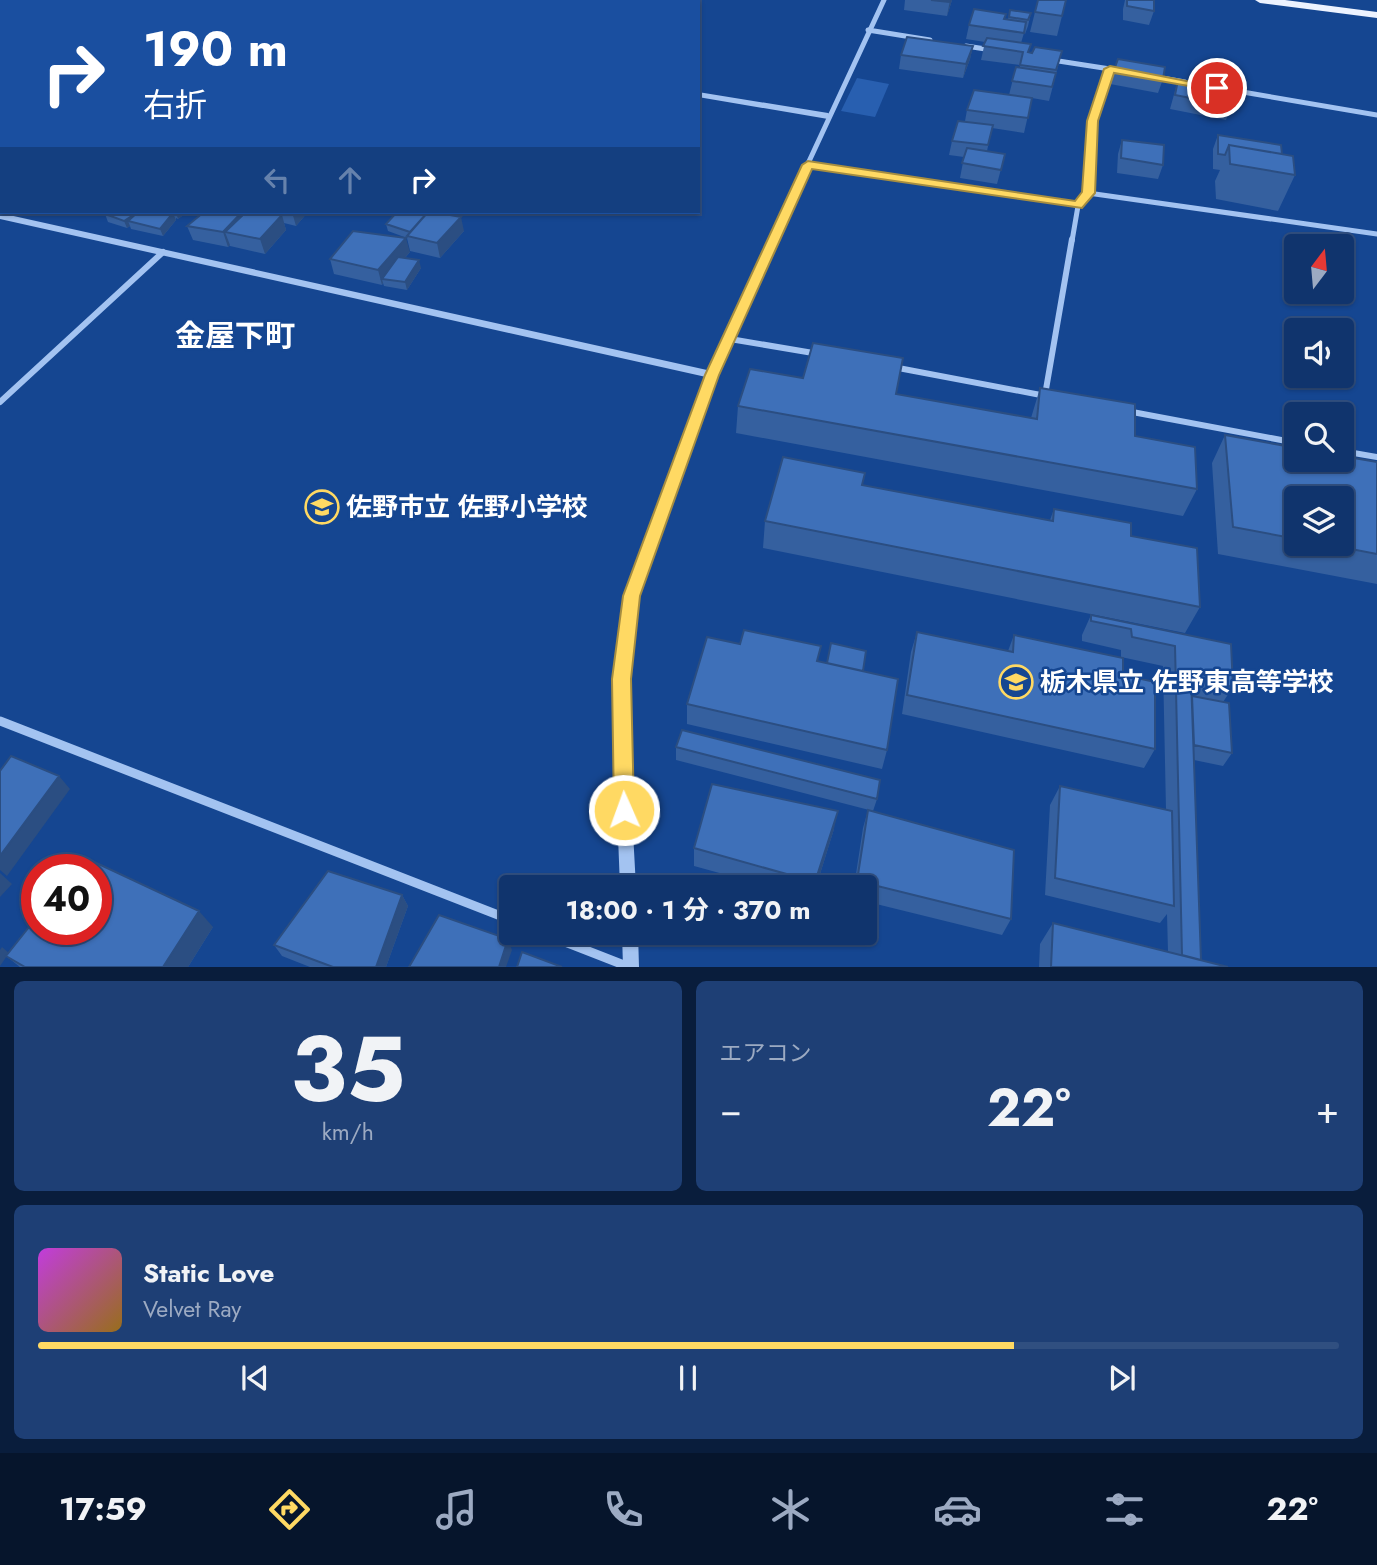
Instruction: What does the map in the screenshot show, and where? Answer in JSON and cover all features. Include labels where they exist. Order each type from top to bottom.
[{"type":"main road","points":[[1261,0],[1377,15]]},
{"type":"street","points":[[627,875],[622,759],[624,640],[632,596],[712,375],[828,116],[884,0]]},
{"type":"street","points":[[868,30],[935,41]]},
{"type":"street","points":[[962,45],[1002,52]]},
{"type":"street","points":[[1043,58],[1136,74]]},
{"type":"street","points":[[1045,396],[1078,206],[1088,193],[1092,121],[1110,69]]},
{"type":"street","points":[[1150,76],[1190,83]]},
{"type":"street","points":[[1217,88],[1377,115]]},
{"type":"street","points":[[700,94],[828,116]]},
{"type":"street","points":[[1088,193],[1377,234]]},
{"type":"street","points":[[0,216],[712,375]]},
{"type":"street","points":[[0,402],[163,252]]},
{"type":"street","points":[[730,339],[833,356]]},
{"type":"street","points":[[886,366],[1058,398]]},
{"type":"street","points":[[1124,411],[1284,441]]},
{"type":"street","points":[[1354,453],[1377,457]]},
{"type":"street","points":[[1,723],[499,915]]},
{"type":"street","points":[[573,945],[630,967],[629,945]]},
{"type":"lane","points":[[808,165],[1078,206]]},
{"type":"shaded area","points":[[857,78],[889,84],[875,117],[841,111]]},
{"type":"building","points":[[1038,0],[1066,0],[1062,16],[1035,12]]},
{"type":"building","points":[[1127,0],[1154,0],[1154,11],[1127,6]]},
{"type":"building","points":[[974,9],[1006,14],[1004,19],[1026,22],[1024,33],[969,25]]},
{"type":"building","points":[[1010,10],[1031,13],[1028,20],[1009,17]]},
{"type":"building","points":[[907,37],[973,46],[966,64],[901,55]]},
{"type":"building","points":[[987,38],[1031,44],[1028,52],[1032,53],[1035,47],[1062,51],[1056,70],[1020,65],[1023,52],[983,46]]},
{"type":"building","points":[[1118,59],[1165,67],[1163,79],[1114,70]]},
{"type":"building","points":[[1016,67],[1056,73],[1052,87],[1012,81]]},
{"type":"building","points":[[1178,80],[1233,90],[1231,106],[1175,95]]},
{"type":"building","points":[[974,90],[1032,98],[1028,118],[967,110]]},
{"type":"building","points":[[958,121],[993,125],[988,145],[952,141]]},
{"type":"building","points":[[1218,135],[1281,145],[1282,154],[1229,145],[1225,155],[1218,154]]},
{"type":"building","points":[[1122,140],[1164,145],[1163,165],[1121,158]]},
{"type":"building","points":[[1229,145],[1293,156],[1295,175],[1230,164]]},
{"type":"building","points":[[967,148],[1005,154],[1001,170],[962,163]]},
{"type":"building","points":[[105,214],[135,214],[124,221]]},
{"type":"building","points":[[136,214],[172,214],[160,229],[128,221]]},
{"type":"building","points":[[202,214],[240,214],[223,232],[187,226]]},
{"type":"building","points":[[244,214],[282,215],[260,239],[225,232]]},
{"type":"building","points":[[395,214],[426,214],[410,232],[386,224]]},
{"type":"building","points":[[426,214],[461,217],[437,243],[407,236]]},
{"type":"building","points":[[353,231],[406,238],[378,270],[330,259]]},
{"type":"building","points":[[398,257],[419,260],[405,282],[382,279]]},
{"type":"building","points":[[813,343],[903,358],[896,394],[1037,419],[1040,388],[1135,404],[1135,436],[1195,447],[1197,489],[738,406],[750,369],[803,378]]},
{"type":"building","points":[[1225,435],[1284,446],[1284,472],[1354,472],[1354,458],[1377,462],[1377,554],[1354,550],[1354,486],[1284,486],[1284,537],[1233,527]]},
{"type":"building","points":[[783,457],[865,473],[862,485],[1053,521],[1054,509],[1131,523],[1131,536],[1197,548],[1200,607],[765,521]]},
{"type":"building","points":[[1091,615],[1231,644],[1233,687],[1191,678],[1201,960],[1182,955],[1175,646],[1132,637],[1131,629],[1091,621]]},
{"type":"building","points":[[744,630],[821,646],[817,661],[898,679],[887,750],[687,704],[707,637],[740,644]]},
{"type":"building","points":[[917,632],[1013,652],[1014,635],[1123,658],[1123,675],[1155,682],[1155,749],[907,695]]},
{"type":"building","points":[[831,643],[866,651],[863,671],[827,663]]},
{"type":"building","points":[[1192,696],[1229,703],[1232,753],[1194,745]]},
{"type":"building","points":[[682,730],[880,780],[877,799],[676,747]]},
{"type":"building","points":[[11,756],[59,776],[0,856],[0,771]]},
{"type":"building","points":[[712,784],[838,811],[817,875],[790,875],[694,848]]},
{"type":"building","points":[[1060,786],[1172,811],[1174,906],[1055,878]]},
{"type":"building","points":[[868,810],[1014,850],[1011,919],[877,886],[877,875],[858,875]]},
{"type":"building","points":[[112,870],[199,911],[163,967],[25,967],[6,956],[21,937],[21,945],[112,945]]},
{"type":"building","points":[[328,871],[402,895],[376,967],[333,967],[274,945]]},
{"type":"building","points":[[439,915],[499,936],[499,945],[506,945],[499,967],[409,967]]},
{"type":"building","points":[[1053,923],[1228,967],[1051,967]]},
{"type":"building","points":[[522,952],[562,967],[517,967]]},
{"type":"place","name":"佐野市立 佐野小学校","points":[[322,507]]},
{"type":"place","name":"栃木県立 佐野東高等学校","points":[[1016,682]]},
{"type":"district","name":"金屋下町","points":[[235,335]]},
{"type":"route","points":[[624,810],[621,679],[624,640],[632,596],[712,375],[808,165],[1078,206],[1088,193],[1092,121],[1110,69],[1217,88]]}]
